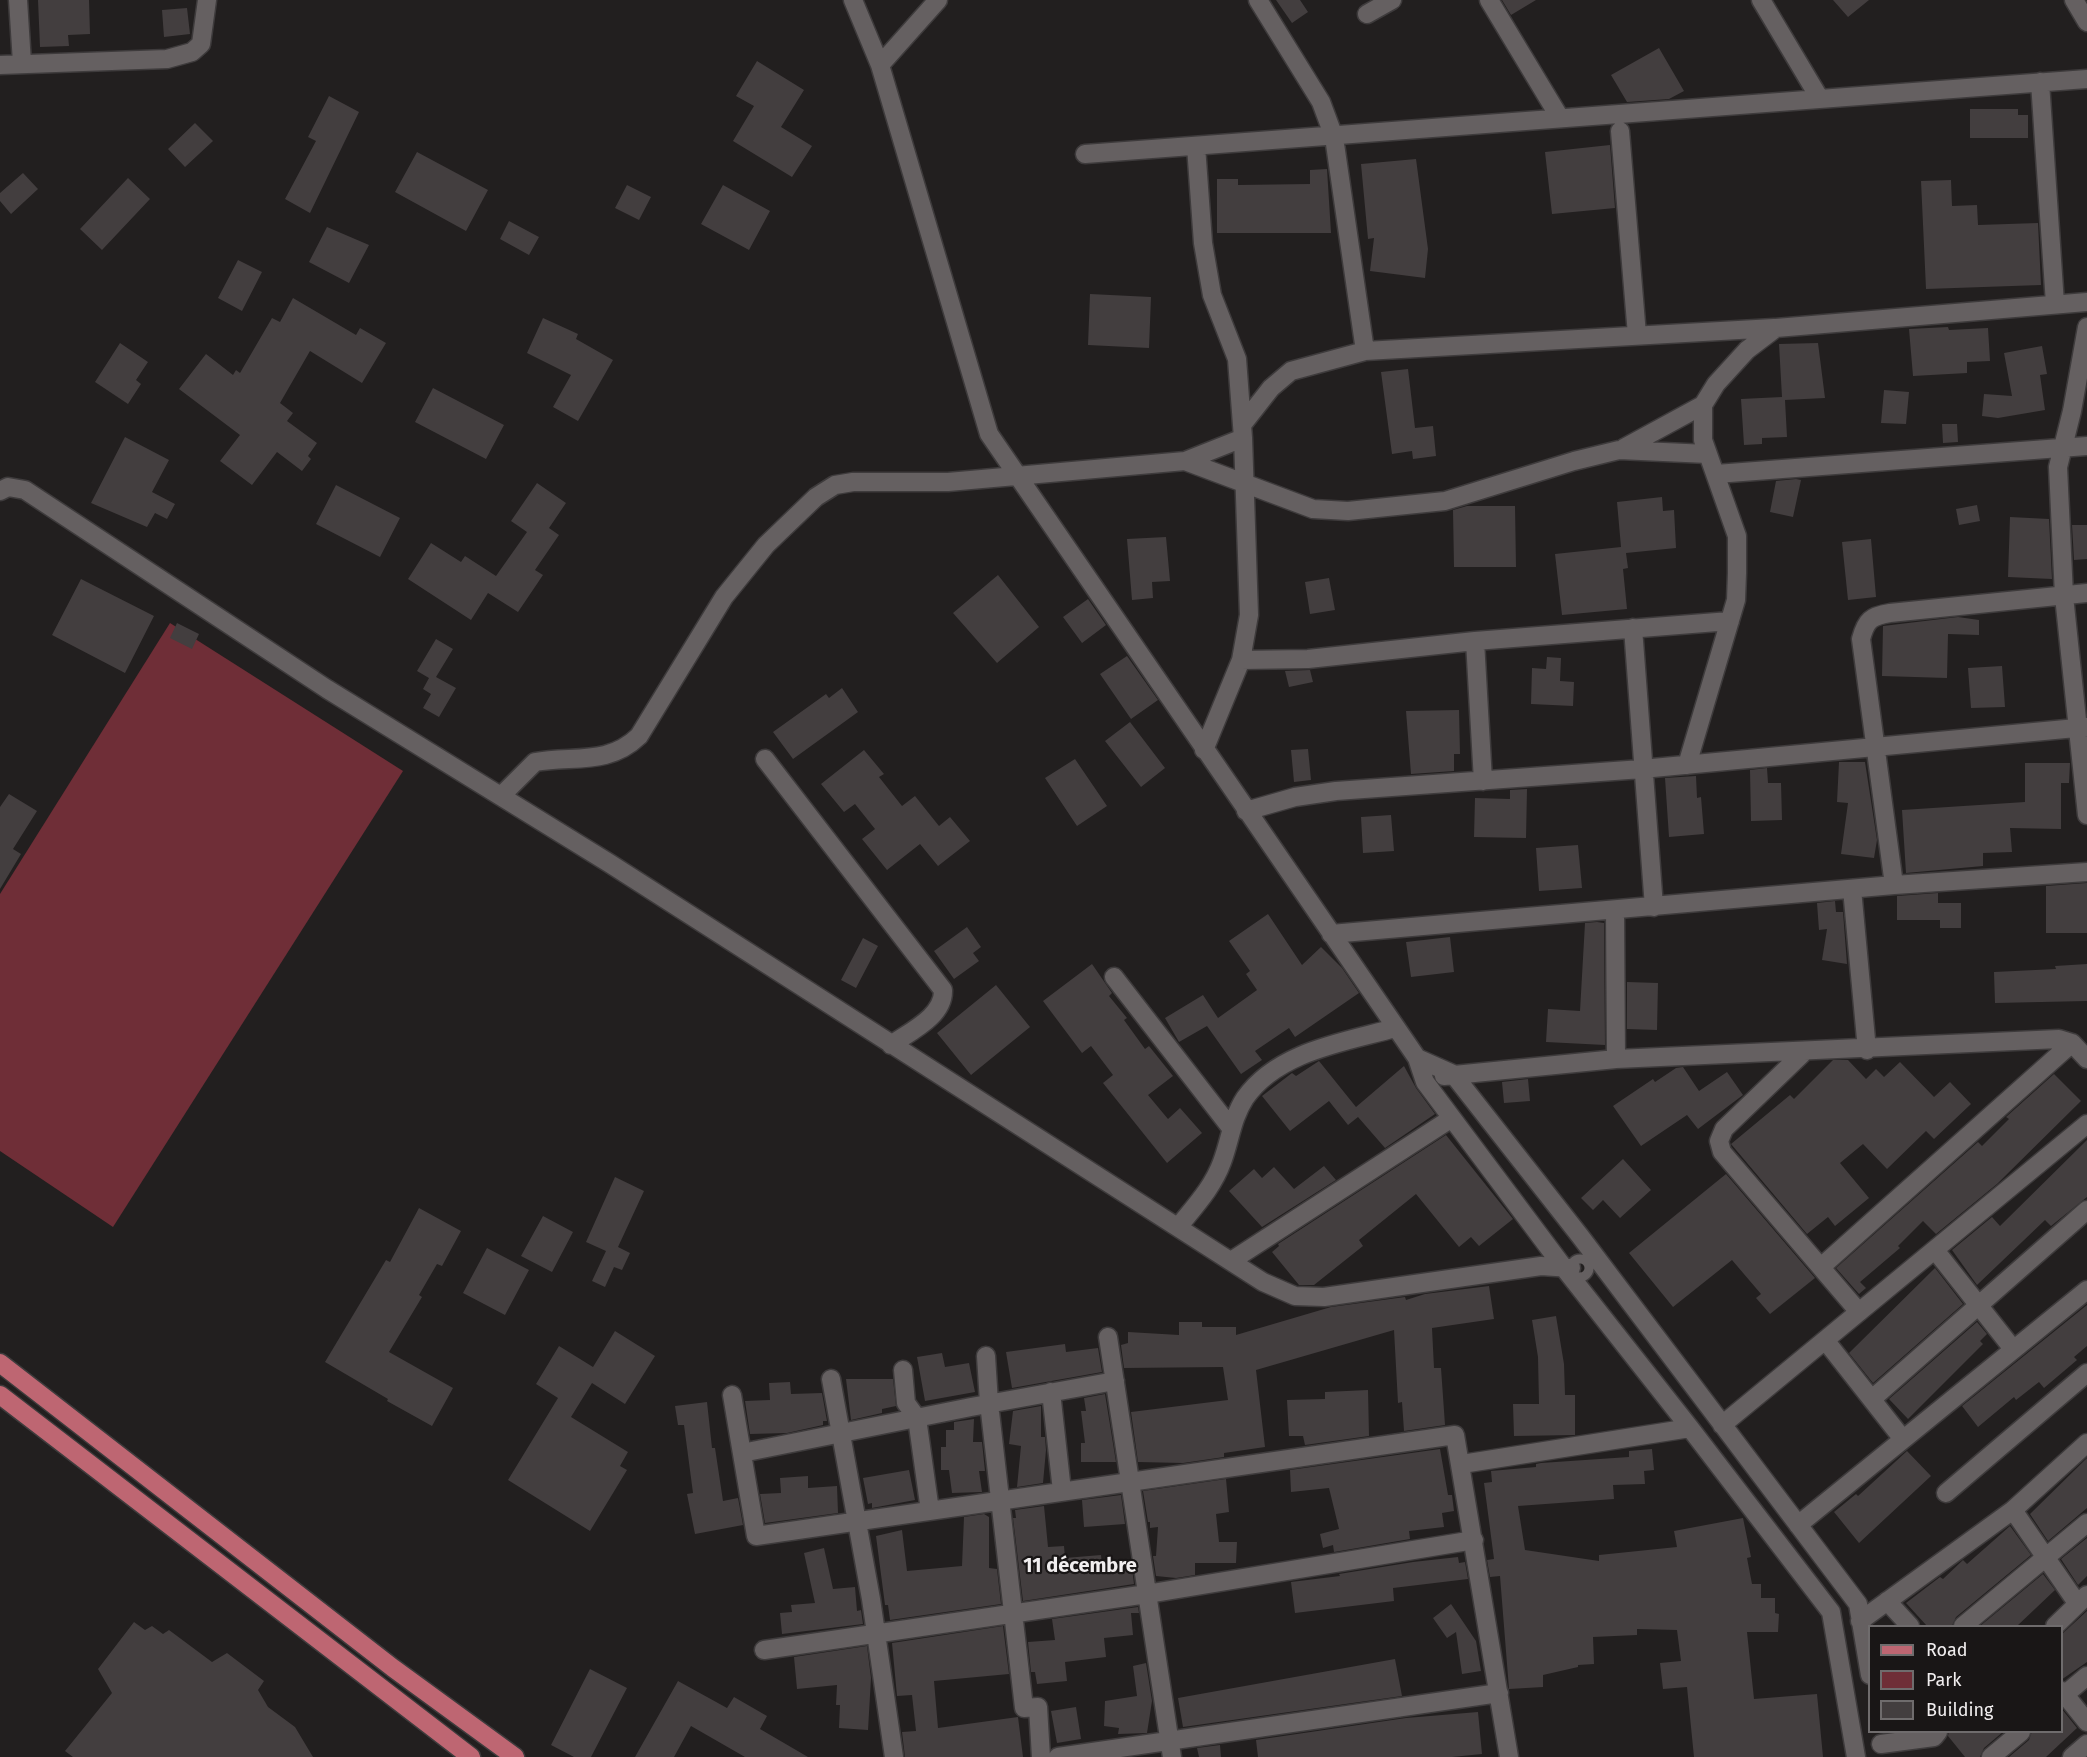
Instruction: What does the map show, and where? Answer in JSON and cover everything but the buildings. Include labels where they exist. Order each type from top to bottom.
[{"type":"main road","points":[[0,1363],[515,1757]]},
{"type":"main road","points":[[0,1395],[471,1757]]},
{"type":"main road","points":[[432,1729],[451,1710]]},
{"type":"street","points":[[18,0],[22,63]]},
{"type":"street","points":[[0,65],[167,59],[192,52],[201,44],[207,0]]},
{"type":"street","points":[[853,0],[880,65],[989,434],[1417,1059],[1425,1082],[1452,1118],[1722,1425],[1858,1604],[1868,1669]]},
{"type":"street","points":[[880,65],[938,0]]},
{"type":"street","points":[[1258,0],[1321,102],[1334,137],[1365,351]]},
{"type":"street","points":[[1367,14],[1392,0]]},
{"type":"street","points":[[1489,0],[1560,118]]},
{"type":"street","points":[[1761,0],[1820,99]]},
{"type":"street","points":[[2074,0],[2087,22]]},
{"type":"street","points":[[1085,154],[2087,79]]},
{"type":"street","points":[[2040,82],[2055,304]]},
{"type":"street","points":[[1620,131],[1637,335]]},
{"type":"street","points":[[1196,146],[1203,243],[1212,295],[1237,358],[1243,432],[1249,615],[1241,660],[1204,750]]},
{"type":"street","points":[[501,796],[535,762],[608,756],[627,748],[639,736],[724,597],[766,545],[816,497],[836,485],[854,482],[948,482],[1185,461],[1243,432],[1271,388],[1291,371],[1365,351],[1776,328],[2087,302]]},
{"type":"street","points":[[2087,327],[2072,411],[2058,467],[2064,596],[2082,727],[2087,815]]},
{"type":"street","points":[[1619,450],[1703,405],[1716,384],[1747,350],[1776,328]]},
{"type":"street","points":[[1687,765],[1736,600],[1737,536],[1703,440],[1703,405]]},
{"type":"street","points":[[1716,474],[2087,446]]},
{"type":"street","points":[[1185,461],[1215,470],[1245,485],[1313,509],[1348,511],[1407,507],[1445,501],[1574,460],[1619,450],[1708,454]]},
{"type":"street","points":[[1,495],[14,487],[25,490],[327,689],[501,796],[1179,1226],[1263,1282],[1294,1296],[1324,1297],[1541,1266],[1581,1266]]},
{"type":"street","points":[[1894,885],[1861,639],[1864,624],[1872,616],[2087,594]]},
{"type":"street","points":[[1241,660],[1308,659],[1475,641],[1730,621]]},
{"type":"street","points":[[1633,628],[1654,908]]},
{"type":"street","points":[[1475,641],[1484,781]]},
{"type":"street","points":[[1246,812],[1295,797],[1336,790],[1642,769],[2082,727]]},
{"type":"street","points":[[765,759],[944,990],[944,1003],[938,1011],[891,1045]]},
{"type":"street","points":[[1331,934],[1654,908],[1894,885],[2087,872]]},
{"type":"street","points":[[1852,889],[1868,1050]]},
{"type":"street","points":[[1615,910],[1616,1059]]},
{"type":"street","points":[[1114,977],[1231,1128]]},
{"type":"street","points":[[1179,1226],[1206,1192],[1222,1162],[1231,1128],[1246,1097],[1267,1077],[1301,1054],[1395,1028]]},
{"type":"street","points":[[1425,1082],[1453,1074],[1616,1059],[1868,1050],[2059,1039],[2072,1043],[2087,1059]]},
{"type":"street","points":[[1821,1267],[2072,1043]]},
{"type":"street","points":[[1804,1052],[1724,1129],[1719,1141],[1722,1152],[1859,1312]]},
{"type":"street","points":[[1417,1059],[1453,1074],[1690,1428],[1831,1612],[1856,1757]]},
{"type":"street","points":[[1231,1261],[1452,1118]]},
{"type":"street","points":[[1722,1425],[2087,1124]]},
{"type":"street","points":[[1872,1399],[2087,1210]]},
{"type":"street","points":[[1935,1250],[2013,1349]]},
{"type":"street","points":[[1798,1525],[1902,1438],[2087,1290]]},
{"type":"street","points":[[1108,1337],[1171,1749]]},
{"type":"street","points":[[1825,1340],[1902,1438]]},
{"type":"street","points":[[986,1356],[989,1403],[1024,1708],[1038,1707],[1041,1757]]},
{"type":"street","points":[[903,1370],[906,1403],[917,1418],[930,1511]]},
{"type":"street","points":[[1946,1493],[2087,1372]]},
{"type":"street","points":[[831,1379],[876,1633],[894,1757]]},
{"type":"street","points":[[742,1453],[841,1435],[989,1403],[1115,1381]]},
{"type":"street","points":[[1051,1392],[1062,1491]]},
{"type":"street","points":[[732,1395],[756,1536],[857,1523],[1130,1480],[1455,1435],[1462,1464],[1509,1757]]},
{"type":"street","points":[[1462,1464],[1690,1428]]},
{"type":"street","points":[[1860,1621],[2013,1510],[2087,1443]]},
{"type":"street","points":[[2013,1510],[2046,1558],[2082,1599],[2056,1625]]},
{"type":"street","points":[[1964,1625],[2087,1523]]},
{"type":"street","points":[[764,1650],[1147,1594],[1474,1540]]},
{"type":"street","points":[[1887,1601],[1909,1625]]},
{"type":"street","points":[[2063,1693],[2087,1676]]},
{"type":"street","points":[[1058,1757],[1171,1749],[1499,1693]]},
{"type":"street","points":[[2063,1695],[2087,1722]]},
{"type":"street","points":[[1881,1744],[1934,1737],[1937,1733]]},
{"type":"street","points":[[1991,1757],[2019,1733]]},
{"type":"street","points":[[2072,1757],[2087,1744]]},
{"type":"green space","points":[[170,623],[403,771],[113,1227],[0,1151],[0,894]]},
{"type":"district","name":"11 décembre","points":[[1080,1566]]}]
